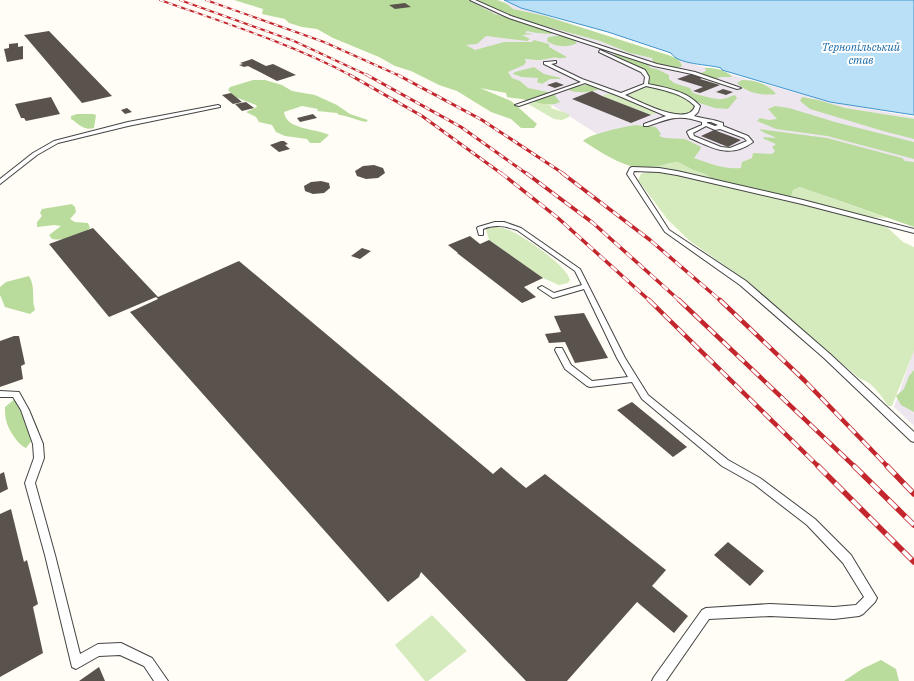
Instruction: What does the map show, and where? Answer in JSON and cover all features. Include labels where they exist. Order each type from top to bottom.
[{"type":"lane","points":[[472,0],[510,17],[656,65],[693,73],[739,88]]},
{"type":"lane","points":[[590,43],[596,49],[643,72],[647,77],[646,85]]},
{"type":"lane","points":[[554,62],[546,63],[585,82],[621,95],[670,116]]},
{"type":"lane","points":[[517,105],[585,82]]},
{"type":"lane","points":[[621,95],[646,85],[681,95],[694,101],[698,106],[696,112],[690,116]]},
{"type":"lane","points":[[0,182],[24,162],[56,142],[121,126],[218,106]]},
{"type":"lane","points":[[646,124],[670,116],[690,116],[705,123],[718,122],[721,124],[720,127],[746,137],[750,142],[731,150],[720,149],[692,137],[690,132],[705,123]]},
{"type":"lane","points":[[914,231],[803,202],[671,172],[644,168],[632,169],[630,174],[667,231],[743,283],[827,356],[914,438]]},
{"type":"lane","points":[[481,234],[480,228],[486,225],[498,223],[509,225],[518,229],[578,270],[621,358],[645,397],[725,463],[757,481],[811,522],[847,558],[871,598],[859,610],[834,613],[770,610],[706,614],[658,681]]},
{"type":"lane","points":[[542,288],[553,296],[586,286]]},
{"type":"lane","points":[[559,350],[568,367],[590,384],[634,379]]},
{"type":"lane","points":[[0,394],[16,394],[25,410],[38,444],[39,458],[30,483],[50,555],[76,663],[98,650],[121,649],[148,662],[162,681]]},
{"type":"shaded area","points":[[435,0],[499,0],[689,63],[830,102],[914,117],[914,217],[689,164],[622,150],[496,69],[376,21]]},
{"type":"shaded area","points":[[914,350],[914,426],[894,407]]},
{"type":"green space","points":[[234,0],[468,0],[495,14],[554,31],[551,34],[527,31],[525,33],[534,34],[522,35],[530,39],[527,41],[486,36],[477,44],[466,45],[475,50],[504,42],[532,42],[534,40],[549,44],[549,47],[567,57],[540,60],[525,59],[526,62],[524,65],[508,72],[512,78],[520,81],[528,88],[553,93],[560,102],[556,104],[543,104],[524,99],[507,97],[506,93],[480,88],[511,101],[537,124],[534,128],[521,128],[511,119],[491,112],[457,91],[439,85],[411,71],[395,66],[379,57],[333,38],[317,29],[302,27],[289,23],[285,19],[262,14],[263,9]]},
{"type":"green space","points":[[478,0],[497,0],[507,4],[513,9],[545,16],[668,55],[678,59],[682,65],[681,67],[674,67],[660,65],[653,62],[652,58],[630,53],[600,41],[512,17]]},
{"type":"green space","points":[[564,36],[577,43],[570,46],[562,46],[554,45],[547,41],[548,37]]},
{"type":"green space","points":[[616,54],[647,64],[651,68],[657,69],[669,75],[669,79],[674,83],[690,88],[693,93],[716,99],[724,99],[735,95],[737,98],[728,109],[715,108],[649,87],[647,83],[647,75],[638,71],[630,63],[618,61],[610,56]]},
{"type":"green space","points":[[534,67],[544,74],[561,78],[550,79],[542,84],[537,82],[538,78],[522,77],[513,74],[515,72]]},
{"type":"green space","points":[[705,68],[720,70],[728,73],[732,77],[721,77],[715,79],[699,74],[706,71]]},
{"type":"green space","points":[[253,80],[265,80],[282,85],[292,91],[315,95],[337,105],[350,114],[368,120],[366,122],[339,115],[337,113],[317,111],[318,109],[302,106],[284,112],[286,118],[290,122],[302,128],[329,135],[320,143],[310,143],[307,139],[285,136],[276,132],[272,125],[259,122],[256,117],[246,112],[257,107],[256,105],[235,97],[228,90],[230,87]]},
{"type":"green space","points":[[742,80],[761,83],[776,94],[765,95],[745,89],[737,83]]},
{"type":"green space","points":[[589,82],[600,84],[600,89],[584,92],[569,90],[571,87],[586,85]]},
{"type":"green space","points":[[645,87],[650,87],[686,98],[696,106],[696,109],[689,113],[673,114],[657,109],[628,95]]},
{"type":"green space","points":[[609,93],[658,112],[651,115],[602,96]]},
{"type":"green space","points":[[802,97],[845,108],[914,119],[914,139],[810,109],[800,101]]},
{"type":"green space","points":[[535,102],[552,106],[551,108],[569,114],[569,117],[562,120],[554,119],[528,104]]},
{"type":"green space","points":[[775,106],[789,108],[835,122],[914,142],[914,159],[827,136],[776,129],[757,121],[760,118],[769,120],[777,119],[768,109]]},
{"type":"green space","points":[[77,114],[96,115],[94,128],[84,128],[71,119],[71,116]]},
{"type":"green space","points":[[635,125],[656,127],[661,134],[659,136],[665,138],[685,139],[701,147],[694,158],[717,166],[729,168],[741,168],[742,162],[752,158],[753,153],[772,154],[775,151],[772,147],[776,144],[764,139],[763,137],[776,138],[759,129],[827,138],[902,158],[905,161],[914,162],[914,227],[800,187],[793,190],[791,197],[717,182],[705,174],[693,170],[678,162],[642,168],[624,164],[607,156],[583,141],[599,133]]},
{"type":"green space","points":[[678,162],[693,170],[705,174],[717,182],[650,167]]},
{"type":"green space","points":[[646,172],[665,172],[875,223],[888,228],[903,242],[914,247],[914,351],[892,406],[888,406],[873,386],[860,379],[741,277],[690,241],[668,220],[638,180],[641,174]]},
{"type":"green space","points":[[800,187],[887,218],[867,217],[791,197],[793,190]]},
{"type":"green space","points":[[72,204],[75,207],[76,212],[70,219],[75,222],[88,223],[90,228],[86,231],[72,238],[52,239],[49,235],[61,226],[54,225],[37,227],[37,222],[42,216],[40,213],[42,209]]},
{"type":"green space","points":[[491,226],[502,228],[519,235],[545,253],[562,267],[570,280],[568,283],[559,285],[543,278],[489,240],[486,229]]},
{"type":"green space","points":[[29,276],[33,289],[33,302],[35,310],[30,314],[5,307],[0,295],[0,287],[6,282]]},
{"type":"green space","points":[[914,370],[914,412],[901,405],[896,396],[904,389],[909,376]]},
{"type":"green space","points":[[20,397],[30,410],[39,431],[26,448],[20,444],[14,436],[5,417],[5,407],[16,398]]},
{"type":"green space","points":[[432,615],[467,651],[428,681],[425,681],[395,645]]},
{"type":"green space","points":[[881,660],[896,669],[899,681],[844,681],[862,669]]},
{"type":"water","name":"Тернопільський став","points":[[504,0],[914,0],[914,115],[830,102],[722,70],[721,68],[686,62],[675,57],[671,53],[608,32],[521,8]]},
{"type":"building","points":[[405,3],[411,7],[395,9],[389,5]]},
{"type":"building","points":[[49,31],[112,96],[82,103],[24,35]]},
{"type":"building","points":[[18,43],[18,47],[23,46],[23,59],[7,62],[4,49],[9,48],[9,44]]},
{"type":"building","points":[[252,59],[266,66],[273,64],[296,75],[277,81],[248,66],[244,67],[239,65],[243,64],[240,63]]},
{"type":"building","points":[[691,74],[702,78],[700,79],[720,85],[700,93],[693,91],[703,87],[677,79]]},
{"type":"building","points":[[556,82],[564,85],[555,88],[547,85]]},
{"type":"building","points":[[723,89],[733,92],[726,95],[716,92]]},
{"type":"building","points":[[592,91],[651,115],[631,123],[572,99]]},
{"type":"building","points":[[231,93],[242,102],[233,104],[222,95]]},
{"type":"building","points":[[51,97],[60,114],[26,121],[24,118],[21,118],[15,104]]},
{"type":"building","points":[[246,102],[254,108],[242,111],[235,104]]},
{"type":"building","points":[[127,108],[132,112],[125,114],[121,110]]},
{"type":"building","points":[[313,114],[317,118],[300,122],[297,118]]},
{"type":"building","points":[[714,130],[741,140],[728,147],[701,136]]},
{"type":"building","points":[[281,141],[288,144],[285,145],[290,149],[279,152],[270,145]]},
{"type":"building","points":[[374,165],[383,168],[385,173],[378,178],[366,179],[357,176],[355,171],[363,166]]},
{"type":"building","points":[[321,181],[329,183],[330,188],[324,193],[313,194],[305,191],[304,186],[311,182]]},
{"type":"building","points":[[93,228],[158,297],[239,261],[493,474],[501,467],[526,488],[545,474],[666,570],[652,586],[688,616],[674,633],[637,602],[567,681],[526,681],[421,572],[419,577],[388,602],[130,312],[158,299],[156,297],[109,317],[49,244]]},
{"type":"building","points":[[470,236],[480,244],[489,240],[543,278],[524,287],[536,297],[522,303],[448,245]]},
{"type":"building","points":[[362,248],[371,251],[360,259],[351,256]]},
{"type":"building","points":[[584,313],[608,358],[575,363],[565,342],[549,343],[545,334],[561,332],[554,316]]},
{"type":"building","points":[[14,336],[19,336],[25,364],[21,366],[23,379],[0,387],[0,341]]},
{"type":"building","points":[[632,402],[687,447],[673,457],[617,410]]},
{"type":"building","points":[[4,472],[8,489],[0,493],[0,474]]},
{"type":"building","points":[[11,509],[24,562],[27,560],[38,604],[33,607],[43,653],[0,677],[0,514]]},
{"type":"building","points":[[728,542],[764,571],[750,586],[714,555]]},
{"type":"building","points":[[99,667],[105,681],[79,681]]},
{"type":"railway","points":[[160,0],[282,44],[329,64],[352,76]]},
{"type":"railway","points":[[180,0],[294,41],[368,75]]},
{"type":"railway","points":[[206,0],[324,42],[399,76]]},
{"type":"railway","points":[[350,75],[422,116],[502,174]]},
{"type":"railway","points":[[368,75],[461,127],[527,174]]},
{"type":"railway","points":[[399,76],[482,120],[564,174]]},
{"type":"railway","points":[[501,173],[558,218],[650,301]]},
{"type":"railway","points":[[526,173],[593,223],[680,301]]},
{"type":"railway","points":[[562,173],[650,240],[721,301]]},
{"type":"railway","points":[[649,300],[819,467]]},
{"type":"railway","points":[[679,300],[855,467]]},
{"type":"railway","points":[[720,300],[804,380],[888,467]]},
{"type":"railway","points":[[854,466],[914,525]]},
{"type":"railway","points":[[887,466],[914,494]]},
{"type":"railway","points":[[819,467],[914,562]]}]
